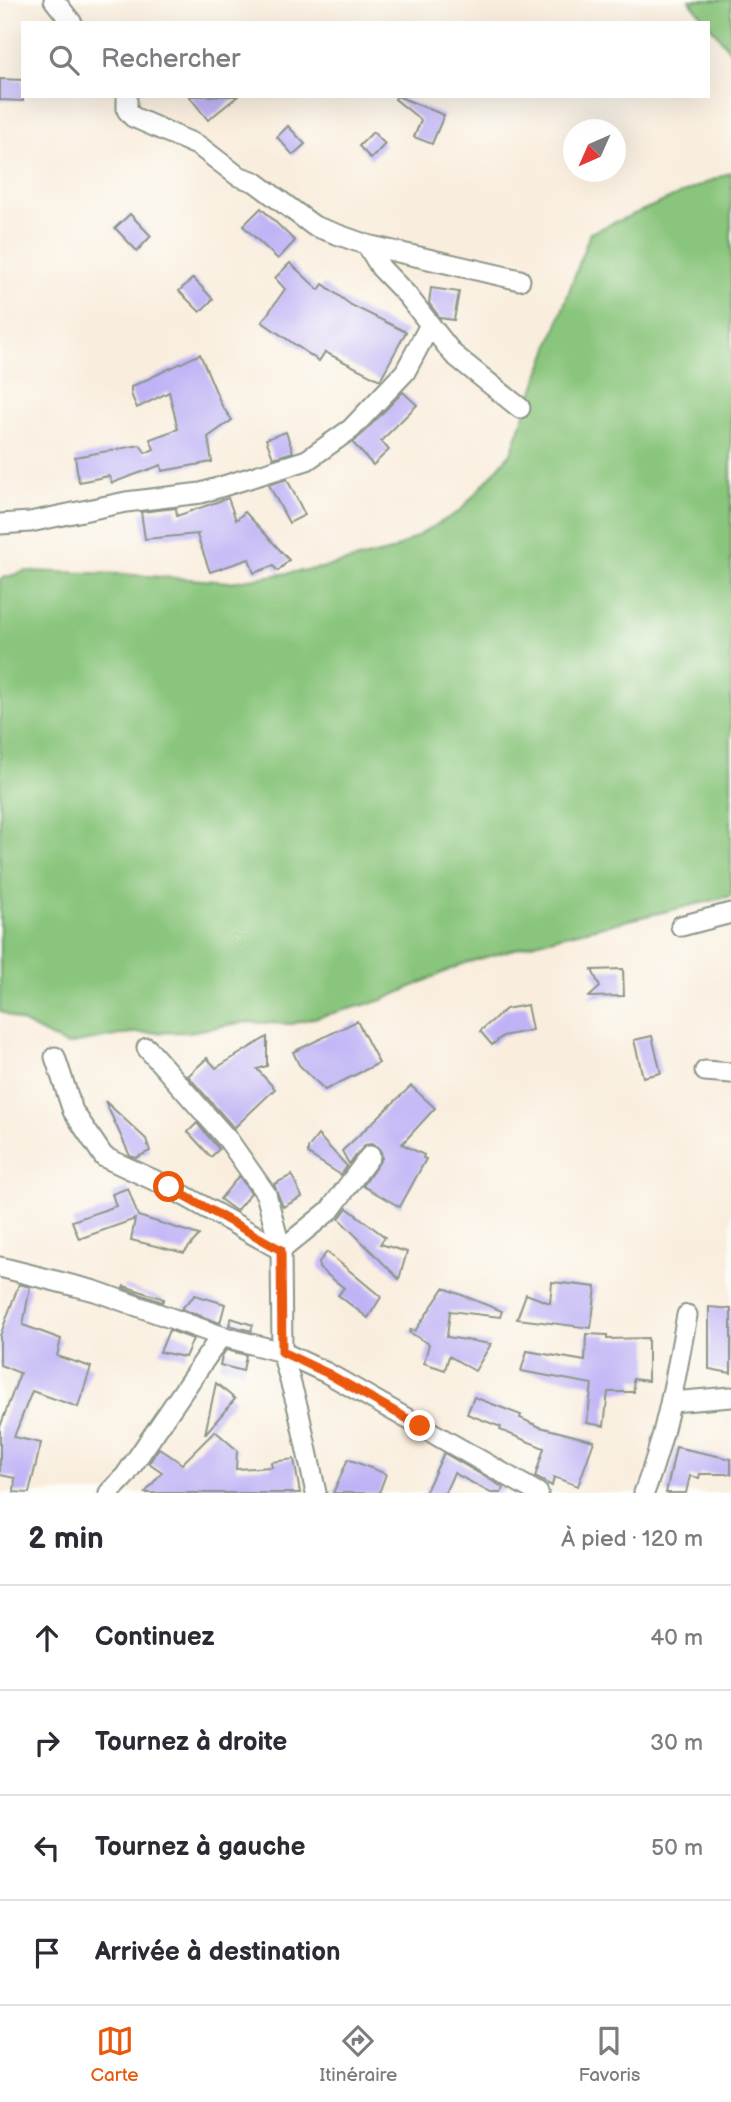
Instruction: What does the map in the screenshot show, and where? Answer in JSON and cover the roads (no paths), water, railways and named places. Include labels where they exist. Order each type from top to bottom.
[{"type":"street","points":[[54,0],[70,21]]},
{"type":"street","points":[[127,98],[127,110],[134,117],[200,146],[238,176],[255,182],[314,226],[367,246],[520,280]]},
{"type":"street","points":[[367,246],[381,268],[407,295],[453,354],[520,408]]},
{"type":"street","points":[[0,524],[30,522],[126,502],[201,493],[307,460],[351,429],[397,381],[405,372],[430,325]]},
{"type":"street","points":[[681,926],[731,913]]},
{"type":"street","points":[[147,1048],[229,1141],[266,1194],[281,1250],[282,1352],[298,1409],[316,1493]]},
{"type":"street","points":[[55,1057],[73,1111],[104,1157],[169,1187],[281,1250]]},
{"type":"street","points":[[705,1071],[731,1073]]},
{"type":"street","points":[[281,1250],[330,1210],[370,1156]]},
{"type":"street","points":[[0,1266],[96,1291],[221,1336],[282,1352],[327,1373],[538,1493]]},
{"type":"street","points":[[644,1493],[671,1402],[687,1315]]},
{"type":"street","points":[[109,1493],[125,1476],[221,1336]]},
{"type":"street","points":[[671,1402],[731,1397]]}]
